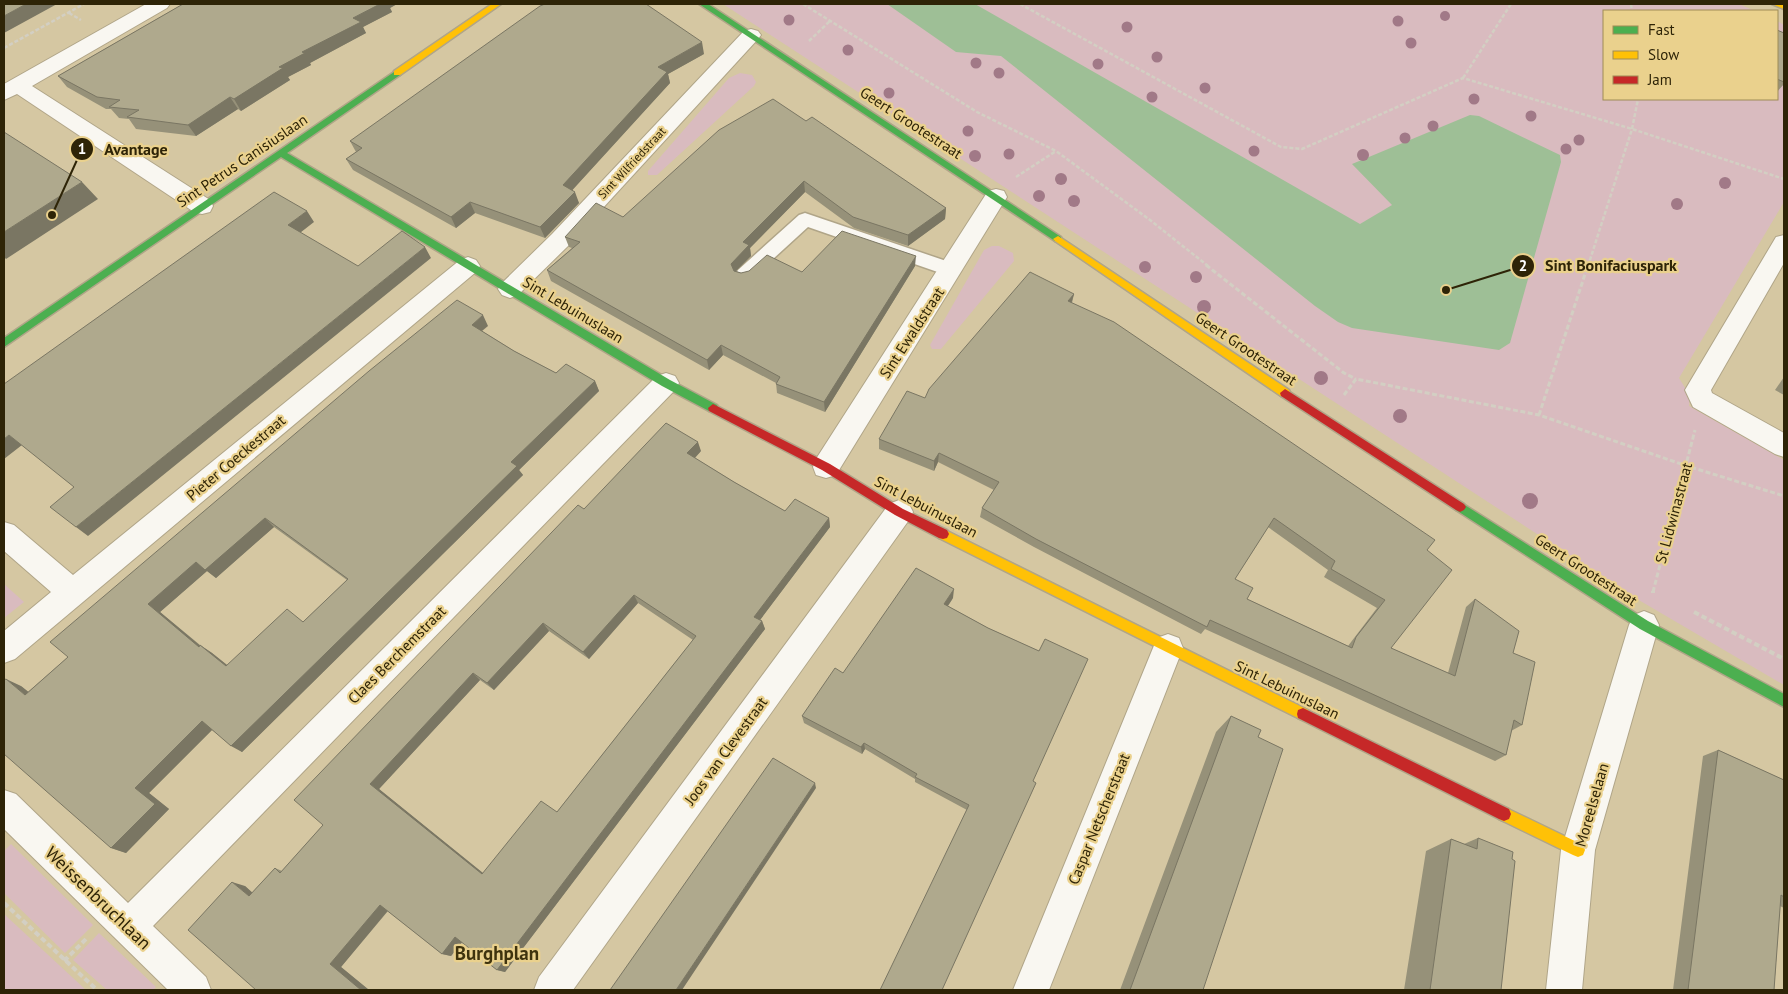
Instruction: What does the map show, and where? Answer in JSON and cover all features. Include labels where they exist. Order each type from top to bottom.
[{"type":"street","points":[[160,4],[10,89],[202,206]]},
{"type":"street","name":"Sint Petrus Canisiuslaan","points":[[8,335],[202,206],[497,4]]},
{"type":"street","name":"Geert Grootestraat","points":[[703,4],[993,195],[1323,420],[1644,625],[1784,701]]},
{"type":"street","points":[[1776,4],[1784,8]]},
{"type":"street","name":"Sint Wilfriedstraat","points":[[510,289],[560,240],[751,35]]},
{"type":"street","name":"Sint Lebuinuslaan","points":[[280,153],[666,383],[826,467],[899,512],[1168,648],[1578,850]]},
{"type":"street","name":"Sint Ewaldstraat","points":[[826,467],[952,270],[993,195]]},
{"type":"street","points":[[1784,243],[1703,389],[1784,446]]},
{"type":"street","name":"Pieter Coeckestraat","points":[[4,649],[468,266]]},
{"type":"street","name":"Claes Berchemstraat","points":[[128,927],[666,383]]},
{"type":"street","name":"Joos van Clevestraat","points":[[552,990],[899,512]]},
{"type":"street","points":[[4,534],[72,592]]},
{"type":"street","name":"Moreelselaan","points":[[1564,990],[1578,850],[1644,625]]},
{"type":"street","name":"Caspar Netscherstraat","points":[[1031,990],[1168,648]]},
{"type":"street","name":"Weissenbruchlaan","points":[[4,806],[193,990]]},
{"type":"lane","points":[[744,275],[805,219],[952,270]]},
{"type":"path","points":[[4,48],[84,4]]},
{"type":"path","points":[[803,4],[977,112],[1056,151],[1150,220],[1344,373],[1356,380],[1539,415],[1687,466],[1784,496]]},
{"type":"path","points":[[1020,4],[1281,147],[1302,149],[1463,78],[1511,4]]},
{"type":"path","points":[[1463,78],[1784,179]]},
{"type":"path","points":[[1539,415],[1632,130],[1638,100]]},
{"type":"path","points":[[993,195],[1056,151]]},
{"type":"path","points":[[1323,420],[1356,380]]},
{"type":"path","name":"St Lidwinastraat","points":[[1644,625],[1687,466],[1703,389]]},
{"type":"path","points":[[1654,590],[1662,595]]},
{"type":"path","points":[[1688,609],[1784,659]]},
{"type":"path","points":[[4,903],[97,990]]},
{"type":"shaded area","points":[[723,4],[1739,4],[1753,10],[1603,10],[1603,100],[1778,100],[1778,22],[1784,25],[1784,202],[1679,378],[1690,396],[1689,406],[1784,460],[1784,685],[1637,599]]},
{"type":"shaded area","points":[[887,4],[975,4],[1360,224],[1392,205],[1352,164],[1470,115],[1479,116],[1560,155],[1561,162],[1510,343],[1499,350],[1352,328],[1338,322],[1315,306],[1001,56],[956,52]]},
{"type":"shaded area","points":[[740,73],[752,75],[756,82],[754,86],[657,175],[648,175],[648,171],[729,78]]},
{"type":"shaded area","points":[[992,246],[999,246],[1013,253],[1014,261],[941,349],[932,349],[930,345],[984,250]]},
{"type":"shaded area","points":[[4,584],[24,602],[4,618]]},
{"type":"shaded area","points":[[11,844],[93,925],[65,953],[4,893],[4,851]]},
{"type":"shaded area","points":[[4,914],[86,990],[4,990]]},
{"type":"shaded area","points":[[99,933],[156,987],[153,990],[107,990],[73,960]]},
{"type":"building","points":[[4,4],[26,4],[4,16]]},
{"type":"building","points":[[183,4],[380,4],[353,18],[361,22],[302,52],[305,53],[279,67],[283,68],[234,99],[230,97],[188,125],[127,117],[139,110],[109,107],[120,100],[97,97],[58,76]]},
{"type":"building","points":[[545,4],[646,4],[702,42],[658,67],[667,72],[563,185],[575,192],[540,227],[470,202],[451,217],[346,159],[362,148],[350,141]]},
{"type":"building","points":[[1778,30],[1784,33],[1784,82],[1778,79]]},
{"type":"building","points":[[773,99],[806,121],[812,117],[946,208],[908,235],[853,217],[804,181],[743,242],[749,245],[731,264],[734,271],[741,273],[749,271],[767,255],[802,272],[842,231],[916,256],[824,402],[776,384],[780,377],[721,345],[707,360],[547,270],[580,242],[565,237],[596,203],[623,217],[719,130]]},
{"type":"building","points":[[4,132],[82,182],[4,232]]},
{"type":"building","points":[[274,192],[307,211],[288,225],[358,266],[402,231],[425,247],[76,527],[50,507],[74,487],[9,435],[4,439],[4,384]]},
{"type":"building","points":[[1030,272],[1074,294],[1068,301],[1114,322],[1435,540],[1427,550],[1452,570],[1391,648],[1455,676],[1475,599],[1519,631],[1513,653],[1535,662],[1522,725],[1514,720],[1506,755],[1210,620],[1207,627],[1036,539],[982,508],[999,482],[939,453],[934,461],[879,439],[907,391],[925,398],[929,389]],"holes":[[[1274,518],[1335,561],[1331,569],[1385,600],[1356,637],[1352,648],[1247,599],[1253,588],[1235,579]]]},
{"type":"building","points":[[457,300],[483,315],[472,325],[514,351],[556,373],[566,364],[595,381],[511,462],[517,466],[231,746],[202,721],[135,788],[155,804],[111,848],[4,754],[4,680],[6,679],[25,695],[68,657],[50,642],[369,371]],"holes":[[[265,518],[348,579],[303,622],[287,609],[226,666],[200,645],[199,647],[148,604],[196,562],[205,570]]]},
{"type":"building","points":[[666,423],[698,442],[687,453],[734,482],[785,511],[795,499],[829,518],[754,617],[762,621],[497,970],[455,937],[442,954],[380,905],[330,964],[361,990],[256,990],[188,930],[232,882],[249,896],[275,868],[280,873],[323,825],[294,800],[578,505],[584,509]],"holes":[[[634,595],[696,636],[557,812],[541,801],[482,874],[370,784],[473,673],[487,683],[543,623],[583,652]]]},
{"type":"building","points":[[916,568],[954,589],[944,604],[988,628],[1039,651],[1045,639],[1088,659],[1033,781],[1036,783],[942,990],[880,990],[969,805],[915,777],[917,774],[864,743],[861,747],[802,716],[835,668],[843,673]]},
{"type":"building","points":[[1231,716],[1261,730],[1258,737],[1283,749],[1203,990],[1130,990]]},
{"type":"building","points":[[1718,750],[1784,780],[1784,897],[1781,895],[1774,990],[1688,990]]},
{"type":"building","points":[[773,758],[815,783],[676,990],[610,990]]},
{"type":"building","points":[[1478,838],[1513,852],[1512,859],[1515,861],[1501,990],[1430,990],[1451,839],[1477,849]]},
{"type":"traffic: fast","points":[[703,4],[1058,239]]},
{"type":"traffic: fast","points":[[4,343],[397,73]]},
{"type":"traffic: fast","points":[[280,153],[666,383],[713,408]]},
{"type":"traffic: fast","points":[[1460,507],[1644,625],[1784,701]]},
{"type":"traffic: slow","points":[[397,73],[497,4]]},
{"type":"traffic: slow","points":[[1776,4],[1784,7]]},
{"type":"traffic: slow","points":[[1058,239],[1285,393]]},
{"type":"traffic: slow","points":[[943,534],[1303,714]]},
{"type":"traffic: slow","points":[[1504,814],[1578,850]]},
{"type":"traffic: jam","points":[[1285,393],[1460,507]]},
{"type":"traffic: jam","points":[[713,408],[826,467],[899,512],[943,534]]},
{"type":"traffic: jam","points":[[1303,714],[1504,814]]},
{"type":"place","name":"Avantage","points":[[52,215]]},
{"type":"place","name":"Sint Bonifaciuspark","points":[[1446,290]]},
{"type":"district","name":"Burghplan","points":[[497,953]]}]
